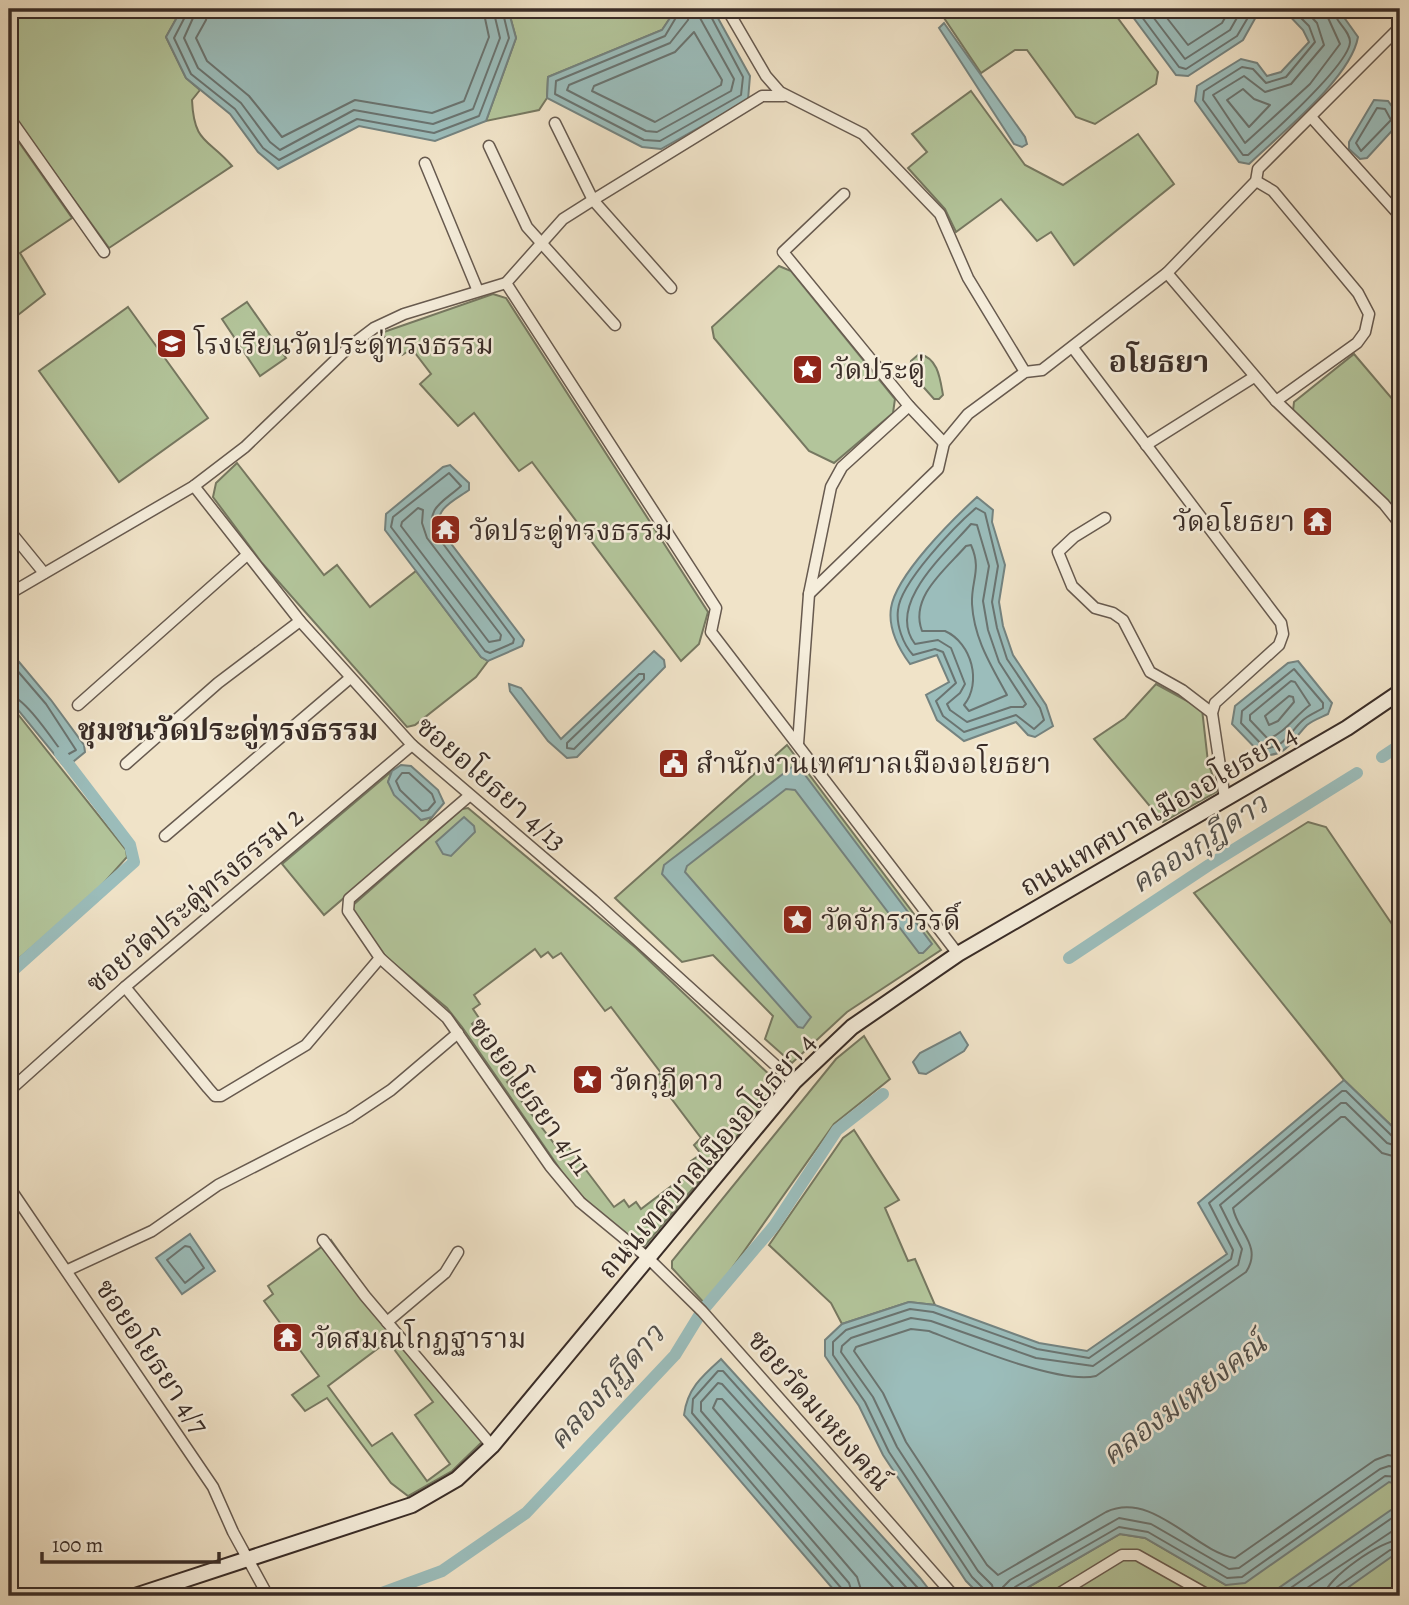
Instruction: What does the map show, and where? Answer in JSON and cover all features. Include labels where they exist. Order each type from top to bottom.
[{"type":"street","points":[[727,9],[765,76],[786,96],[863,134],[940,214],[968,278],[1025,372]]},
{"type":"street","points":[[809,594],[938,469],[944,443],[968,414],[1025,372],[1042,370],[1167,273],[1256,181],[1258,169],[1400,27]]},
{"type":"street","points":[[762,96],[765,76]]},
{"type":"street","points":[[9,594],[194,486],[245,447],[349,347],[374,328],[404,314],[506,283],[563,219],[762,96],[786,96]]},
{"type":"street","points":[[9,117],[104,252]]},
{"type":"street","points":[[1311,117],[1400,216]]},
{"type":"street","points":[[555,123],[593,200],[671,288]]},
{"type":"street","points":[[489,146],[527,228],[615,325]]},
{"type":"street","points":[[425,163],[478,291]]},
{"type":"street","points":[[1256,181],[1273,191],[1358,293],[1369,314],[1365,332],[1357,343],[1276,401]]},
{"type":"street","points":[[844,194],[783,253],[909,406],[944,443]]},
{"type":"street","points":[[1167,273],[1276,401],[1384,504],[1400,524]]},
{"type":"street","points":[[506,283],[716,608],[712,632],[958,954]]},
{"type":"street","points":[[1073,348],[1281,624],[1283,635],[1279,645],[1221,695],[1212,713],[1226,799]]},
{"type":"street","points":[[1146,445],[1254,377]]},
{"type":"street","points":[[798,744],[809,594],[831,487],[842,467],[909,406]]},
{"type":"street","name":"ซอยอโยธยา 4/13","points":[[194,486],[300,621],[349,679],[412,745],[593,900],[794,1082]]},
{"type":"street","points":[[1105,518],[1074,537],[1058,552],[1063,571],[1083,599],[1123,621],[1150,672],[1182,690],[1212,713]]},
{"type":"street","points":[[9,530],[44,573]]},
{"type":"street","points":[[78,705],[247,555]]},
{"type":"street","points":[[126,764],[218,683],[300,621]]},
{"type":"street","points":[[165,836],[349,679]]},
{"type":"street","name":"ถนนเทศบาลเมืองอโยธยา 4","points":[[135,1596],[412,1505],[457,1479],[492,1446],[794,1082],[852,1027],[958,954],[1226,799],[1400,692]]},
{"type":"street","name":"ซอยวัดประดู่ทรงธรรม 2","points":[[9,1091],[125,987],[412,745]]},
{"type":"street","name":"ซอยอโยธยา 4/11","points":[[469,796],[349,899],[348,911],[380,958],[434,1004],[458,1033],[550,1166],[580,1202],[648,1258]]},
{"type":"street","points":[[125,987],[215,1096],[221,1096],[306,1045],[380,958]]},
{"type":"street","points":[[68,1270],[152,1231],[218,1185],[349,1118],[391,1090],[458,1033]]},
{"type":"street","name":"ซอยอโยธยา 4/7","points":[[9,1187],[68,1270],[213,1487],[268,1596]]},
{"type":"street","points":[[323,1240],[387,1322],[492,1446]]},
{"type":"street","points":[[387,1322],[445,1273],[458,1252]]},
{"type":"street","name":"ซอยวัดมเหยงคณ์","points":[[648,1258],[702,1311],[954,1596]]},
{"type":"street","points":[[1055,1596],[1122,1555],[1137,1555],[1210,1596]]},
{"type":"green space","points":[[43,9],[175,9],[180,12],[166,37],[186,78],[200,90],[192,100],[199,133],[232,166],[109,248],[9,110],[9,14]]},
{"type":"green space","points":[[508,9],[676,9],[662,30],[548,77],[547,98],[539,110],[486,121],[516,38]]},
{"type":"green space","points":[[938,9],[1111,9],[1158,72],[1156,84],[1095,124],[1076,117],[1027,50],[1015,50],[981,73]]},
{"type":"green space","points":[[971,91],[1025,165],[1063,185],[1138,134],[1174,184],[1074,265],[1051,232],[1037,241],[1001,199],[956,232],[945,209],[908,168],[927,152],[912,134]]},
{"type":"green space","points":[[9,128],[72,218],[20,253],[45,294],[9,322]]},
{"type":"green space","points":[[779,266],[791,271],[895,399],[893,413],[834,463],[809,451],[714,338],[712,327]]},
{"type":"green space","points":[[493,294],[506,298],[708,612],[699,644],[681,661],[532,462],[519,471],[474,413],[458,426],[420,384],[431,374],[412,349],[402,355],[381,333]]},
{"type":"green space","points":[[247,302],[286,358],[260,376],[222,319]]},
{"type":"green space","points":[[128,307],[208,418],[119,482],[39,371]]},
{"type":"green space","points":[[919,354],[930,360],[937,370],[943,395],[939,399],[934,399],[910,372],[911,361]]},
{"type":"green space","points":[[1354,354],[1400,408],[1400,509],[1394,514],[1293,411],[1294,402]]},
{"type":"green space","points":[[237,463],[324,575],[337,565],[370,607],[416,571],[481,657],[488,661],[476,677],[415,725],[407,727],[262,563],[213,497],[216,483]]},
{"type":"green space","points":[[1156,684],[1202,709],[1208,762],[1218,791],[1163,822],[1094,739],[1125,718]]},
{"type":"green space","points":[[9,703],[126,850],[127,857],[93,895],[9,967]]},
{"type":"green space","points":[[787,745],[941,950],[847,1012],[792,1063],[765,1039],[773,1016],[713,955],[682,962],[615,898]]},
{"type":"green space","points":[[392,771],[388,782],[421,820],[432,817],[424,829],[324,915],[282,864]]},
{"type":"green space","points":[[468,808],[636,948],[775,1080],[774,1092],[643,1248],[637,1248],[573,1188],[447,1008],[386,957],[352,912],[352,906],[462,809]],"holes":[[[535,949],[541,957],[548,952],[553,958],[561,953],[605,1011],[611,1007],[661,1073],[655,1077],[701,1138],[694,1145],[701,1154],[691,1161],[695,1168],[641,1209],[636,1202],[629,1207],[624,1200],[614,1207],[567,1145],[559,1150],[507,1082],[513,1077],[472,1024],[479,1018],[473,1009],[480,1004],[474,995]]]},
{"type":"green space","points":[[1308,822],[1326,827],[1400,936],[1400,1134],[1344,1080],[1194,893]]},
{"type":"green space","points":[[864,1036],[890,1079],[834,1124],[706,1305],[672,1268],[672,1261],[836,1059]]},
{"type":"green space","points":[[854,1130],[899,1200],[885,1208],[908,1261],[915,1259],[935,1305],[909,1302],[842,1324],[831,1303],[769,1245],[843,1138]]},
{"type":"green space","points":[[331,1240],[430,1380],[483,1441],[452,1471],[408,1496],[391,1483],[327,1398],[305,1411],[292,1395],[319,1376],[264,1301],[273,1294],[268,1286]],"holes":[[[388,1341],[433,1402],[415,1415],[450,1464],[427,1481],[392,1433],[372,1446],[328,1386]]]},
{"type":"green space","points":[[1389,1481],[1400,1485],[1400,1596],[1013,1596],[1120,1534],[1145,1538],[1226,1585]]},
{"type":"water","points":[[196,9],[508,9],[516,38],[486,121],[435,141],[359,126],[278,169],[258,152],[230,114],[186,78],[166,37],[180,12]]},
{"type":"water","points":[[676,9],[714,11],[750,76],[748,100],[661,149],[642,147],[547,98],[548,77],[662,30]]},
{"type":"water","points":[[1127,9],[1277,9],[1257,15],[1243,40],[1188,76],[1176,75]]},
{"type":"water","points":[[1283,9],[1338,9],[1358,37],[1353,53],[1342,70],[1312,105],[1249,164],[1239,162],[1195,101],[1197,86],[1241,59],[1257,63],[1267,76],[1281,72],[1309,42],[1303,30]]},
{"type":"water","points":[[944,23],[1025,137],[1027,144],[1022,147],[1014,144],[939,28]]},
{"type":"water","points":[[1374,100],[1388,101],[1399,116],[1400,122],[1367,158],[1360,159],[1349,149],[1349,142]]},
{"type":"water","points":[[450,465],[469,483],[469,490],[442,511],[440,529],[524,640],[522,646],[488,661],[481,657],[385,530],[386,514],[443,467]]},
{"type":"water","points":[[977,497],[993,510],[992,522],[1005,565],[999,602],[1003,626],[1013,655],[1046,705],[1053,726],[1035,737],[1028,735],[1016,722],[964,741],[937,720],[926,695],[949,682],[937,655],[910,664],[893,631],[891,608],[903,580],[926,549]]},
{"type":"water","points":[[9,650],[84,745],[85,752],[68,766],[64,766],[9,699]]},
{"type":"water","points":[[654,651],[664,660],[665,667],[577,757],[567,758],[548,741],[510,691],[509,684],[521,688],[561,739]]},
{"type":"water","points":[[1298,661],[1332,703],[1328,714],[1307,725],[1283,750],[1262,755],[1232,724],[1235,706],[1288,663]]},
{"type":"water","points":[[401,765],[411,766],[438,790],[444,803],[432,817],[421,820],[394,795],[388,782],[392,771]]},
{"type":"water","points":[[792,767],[799,767],[932,944],[923,953],[919,953],[795,790],[786,789],[687,866],[685,872],[811,1017],[803,1028],[798,1027],[662,874],[664,865]]},
{"type":"water","points":[[464,817],[474,826],[475,832],[451,856],[443,854],[436,842]]},
{"type":"water","points":[[960,1032],[968,1045],[964,1051],[926,1074],[919,1073],[913,1062],[920,1053]]},
{"type":"water","name":"คลองมเหยงคณ์","points":[[1344,1080],[1400,1134],[1400,1485],[1389,1482],[1245,1583],[1226,1585],[1145,1538],[1120,1534],[1013,1596],[981,1596],[966,1581],[883,1455],[859,1406],[825,1356],[825,1340],[842,1324],[909,1302],[935,1305],[1039,1343],[1087,1351],[1227,1254],[1198,1203]]},
{"type":"water","points":[[190,1234],[215,1271],[182,1294],[156,1258]]},
{"type":"water","points":[[721,1359],[934,1596],[839,1596],[684,1415],[692,1390]]},
{"type":"water","points":[[1391,1510],[1400,1510],[1400,1556],[1394,1555],[1336,1596],[1267,1596]]},
{"type":"waterway","name":"คลองกุฎีดาว","points":[[1382,757],[1400,745]]},
{"type":"waterway","points":[[9,974],[134,862],[130,845],[60,753]]},
{"type":"waterway","name":"คลองกุฎีดาว","points":[[1069,958],[1209,865],[1357,773]]},
{"type":"waterway","name":"คลองกุฎีดาว","points":[[374,1596],[442,1571],[526,1513],[675,1355],[702,1311],[774,1226],[837,1130],[883,1094]]},
{"type":"place","name":"โรงเรียนวัดประดู่ทรงธรรม","points":[[171,344]]},
{"type":"place","name":"วัดประดู่","points":[[807,369]]},
{"type":"place","name":"วัดอโยธยา","points":[[1318,521]]},
{"type":"place","name":"วัดประดู่ทรงธรรม","points":[[446,530]]},
{"type":"place","name":"สำนักงานเทศบาลเมืองอโยธยา","points":[[673,763]]},
{"type":"place","name":"วัดจักรวรรดิ์","points":[[798,920]]},
{"type":"place","name":"วัดกุฎีดาว","points":[[587,1080]]},
{"type":"place","name":"วัดสมณโกฏฐาราม","points":[[288,1338]]},
{"type":"district","name":"อโยธยา","points":[[1159,362]]},
{"type":"district","name":"ชุมชนวัดประดู่ทรงธรรม","points":[[228,730]]}]
